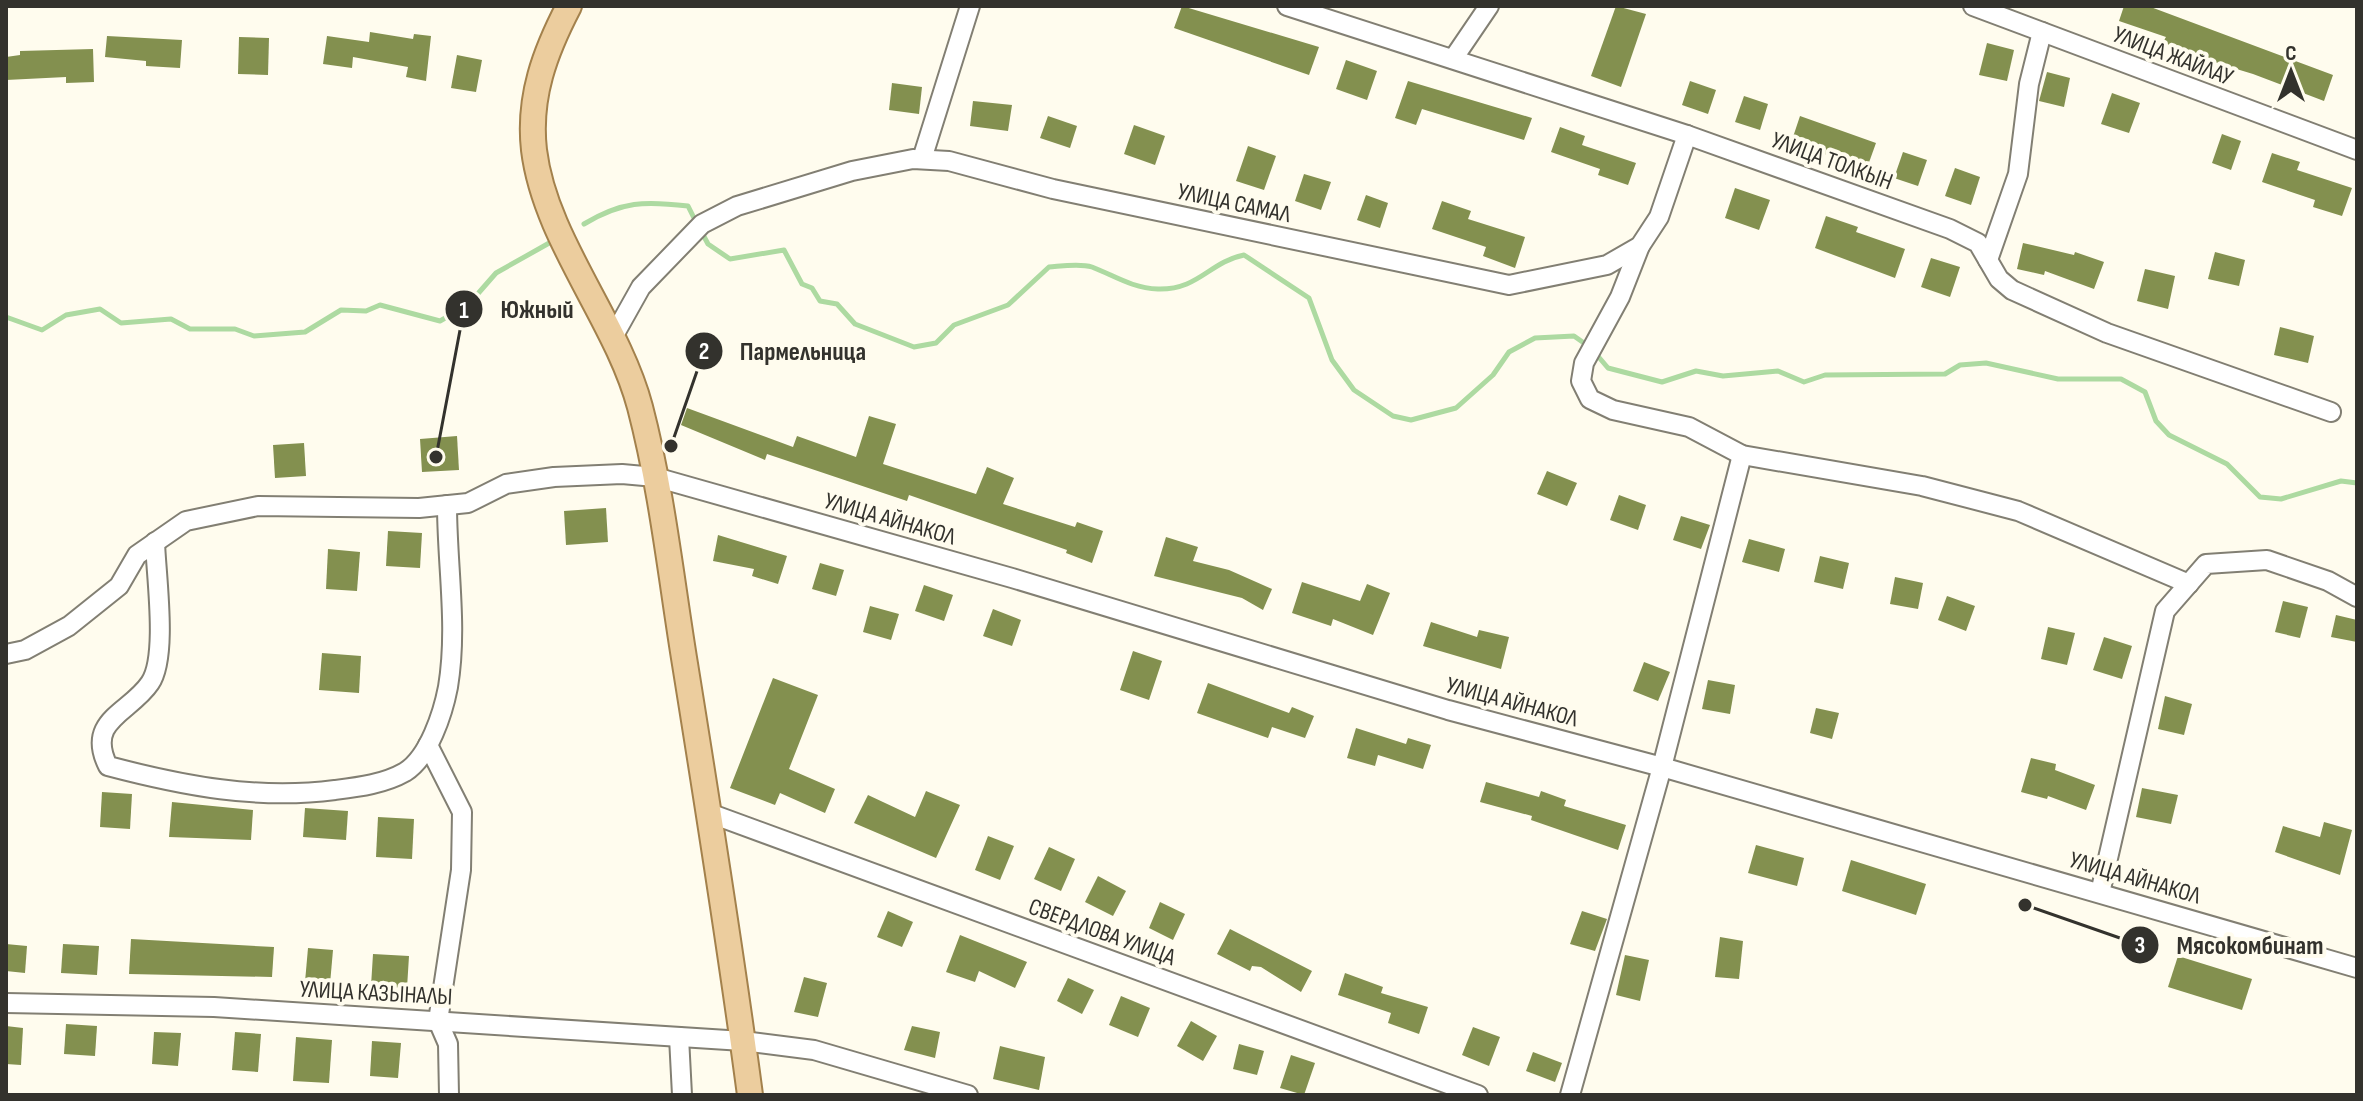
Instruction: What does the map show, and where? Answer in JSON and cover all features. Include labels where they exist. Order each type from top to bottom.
[{"type":"main road","points":[[569,6],[551,40],[537,81],[534,149],[555,217],[613,337],[639,403],[655,477],[709,813],[750,1095]]},
{"type":"street","points":[[922,159],[970,6]]},
{"type":"street","name":"УЛИЦА ТОЛКЫН","points":[[1287,6],[1687,135],[1950,229],[1978,243],[1999,279],[2012,290],[2107,333],[2331,412]]},
{"type":"street","points":[[1453,59],[1489,6]]},
{"type":"street","name":"УЛИЦА ЖАЙЛАУ","points":[[1973,6],[2357,150]]},
{"type":"street","points":[[1988,260],[2018,174],[2029,84],[2042,32]]},
{"type":"street","name":"УЛИЦА САМАЛ","points":[[613,337],[641,287],[685,238],[702,224],[737,206],[852,171],[922,159],[949,161],[1053,189],[1509,285],[1607,265],[1640,246],[1659,217],[1687,135]]},
{"type":"street","points":[[1640,246],[1620,297],[1584,363],[1581,381],[1590,399],[1613,410],[1689,427],[1742,455],[1922,486],[2018,511],[2189,584]]},
{"type":"street","points":[[1570,1095],[1662,767],[1742,455]]},
{"type":"street","name":"УЛИЦА АЙНАКОЛ","points":[[6,654],[25,650],[69,626],[119,586],[137,555],[186,521],[258,506],[468,503],[506,484],[554,477],[622,474],[655,477],[1012,578],[1448,710],[1662,767],[2357,968]]},
{"type":"street","points":[[155,542],[158,659],[151,682],[105,728],[100,750],[108,766],[169,783],[241,794],[301,795],[369,786],[407,771],[428,745],[447,688],[453,628],[447,505]]},
{"type":"street","points":[[2100,893],[2165,611],[2206,564],[2267,560],[2328,581],[2357,597]]},
{"type":"street","points":[[428,745],[462,812],[461,870],[438,1021],[448,1044],[449,1095]]},
{"type":"street","name":"СВЕРДЛОВА УЛИЦА","points":[[709,813],[1478,1095]]},
{"type":"street","name":"УЛИЦА КАЗЫНАЛЫ","points":[[6,1003],[214,1007],[743,1041],[814,1050],[968,1095]]},
{"type":"street","points":[[679,1037],[682,1095]]},
{"type":"building","points":[[1182,6],[1319,47],[1309,75],[1174,28]]},
{"type":"building","points":[[1616,6],[1646,14],[1621,87],[1591,76]]},
{"type":"building","points":[[2124,6],[2148,6],[2333,75],[2324,101],[2253,74],[2187,54],[2163,42],[2166,37],[2119,21]]},
{"type":"building","points":[[370,32],[413,39],[414,34],[431,36],[426,81],[406,77],[408,67],[353,57],[352,68],[323,64],[327,36],[369,42]]},
{"type":"building","points":[[107,36],[182,40],[180,68],[146,66],[146,61],[105,57]]},
{"type":"building","points":[[239,37],[269,38],[268,75],[238,74]]},
{"type":"building","points":[[1987,43],[2014,50],[2007,81],[1979,75]]},
{"type":"building","points":[[93,49],[94,82],[66,83],[66,77],[6,80],[6,57],[20,55],[20,51]]},
{"type":"building","points":[[457,55],[482,60],[476,92],[451,88]]},
{"type":"building","points":[[1346,60],[1377,71],[1367,100],[1336,89]]},
{"type":"building","points":[[2047,72],[2070,78],[2064,107],[2039,101]]},
{"type":"building","points":[[1408,81],[1532,118],[1524,140],[1422,109],[1416,125],[1395,118]]},
{"type":"building","points":[[1690,81],[1716,90],[1708,114],[1682,105]]},
{"type":"building","points":[[892,83],[922,87],[919,114],[889,110]]},
{"type":"building","points":[[2112,93],[2140,103],[2129,133],[2101,124]]},
{"type":"building","points":[[1744,96],[1768,104],[1760,130],[1735,122]]},
{"type":"building","points":[[973,101],[1012,105],[1008,131],[970,126]]},
{"type":"building","points":[[1048,116],[1077,126],[1070,148],[1040,138]]},
{"type":"building","points":[[1800,116],[1876,143],[1867,168],[1791,143]]},
{"type":"building","points":[[1134,125],[1165,136],[1155,165],[1124,154]]},
{"type":"building","points":[[1560,127],[1585,136],[1582,145],[1636,163],[1628,185],[1598,175],[1600,169],[1551,152]]},
{"type":"building","points":[[2222,134],[2241,141],[2231,170],[2212,163]]},
{"type":"building","points":[[1248,146],[1276,156],[1264,190],[1236,181]]},
{"type":"building","points":[[1903,152],[1927,160],[1918,186],[1894,178]]},
{"type":"building","points":[[2272,153],[2300,162],[2297,170],[2352,188],[2342,216],[2313,207],[2315,200],[2262,182]]},
{"type":"building","points":[[1955,168],[1980,177],[1971,205],[1945,196]]},
{"type":"building","points":[[1304,174],[1331,182],[1321,210],[1295,201]]},
{"type":"building","points":[[1735,188],[1770,200],[1759,230],[1725,218]]},
{"type":"building","points":[[1366,195],[1388,203],[1380,228],[1357,220]]},
{"type":"building","points":[[1442,201],[1471,211],[1468,219],[1525,237],[1515,268],[1483,256],[1486,247],[1432,229]]},
{"type":"building","points":[[1826,216],[1858,227],[1856,232],[1905,249],[1895,278],[1815,248]]},
{"type":"building","points":[[2023,243],[2074,255],[2075,252],[2104,262],[2094,289],[2045,271],[2044,275],[2017,269]]},
{"type":"building","points":[[2215,252],[2245,260],[2239,286],[2208,279]]},
{"type":"building","points":[[1931,258],[1960,267],[1950,297],[1921,287]]},
{"type":"building","points":[[2145,269],[2175,276],[2168,309],[2137,301]]},
{"type":"building","points":[[2280,327],[2314,336],[2308,363],[2274,355]]},
{"type":"building","points":[[687,408],[793,447],[797,436],[856,457],[869,416],[896,424],[883,464],[976,494],[987,467],[1014,478],[1003,504],[1075,527],[1077,522],[1103,531],[1092,563],[1066,553],[1067,550],[909,495],[907,501],[767,454],[765,460],[681,425]]},
{"type":"building","points":[[457,436],[459,470],[422,472],[420,439]]},
{"type":"building","points":[[304,443],[306,476],[275,478],[273,445]]},
{"type":"building","points":[[1547,471],[1577,483],[1567,506],[1537,494]]},
{"type":"building","points":[[1619,495],[1646,505],[1638,530],[1610,520]]},
{"type":"building","points":[[606,508],[608,542],[566,545],[564,511]]},
{"type":"building","points":[[1681,516],[1710,525],[1701,549],[1673,540]]},
{"type":"building","points":[[388,531],[422,533],[420,568],[386,566]]},
{"type":"building","points":[[718,535],[787,556],[778,584],[752,576],[754,569],[713,561]]},
{"type":"building","points":[[1166,537],[1198,547],[1193,561],[1229,570],[1272,589],[1263,610],[1242,598],[1154,576]]},
{"type":"building","points":[[1749,539],[1785,549],[1779,572],[1742,562]]},
{"type":"building","points":[[328,549],[360,552],[357,591],[326,589]]},
{"type":"building","points":[[1820,556],[1849,563],[1843,589],[1814,582]]},
{"type":"building","points":[[820,563],[844,570],[836,596],[812,589]]},
{"type":"building","points":[[1895,577],[1923,583],[1918,609],[1890,604]]},
{"type":"building","points":[[1302,582],[1360,601],[1367,584],[1390,593],[1373,635],[1333,619],[1331,626],[1292,613]]},
{"type":"building","points":[[924,585],[953,595],[944,621],[915,611]]},
{"type":"building","points":[[1947,596],[1975,606],[1966,631],[1938,620]]},
{"type":"building","points":[[2283,601],[2308,607],[2300,638],[2275,632]]},
{"type":"building","points":[[870,606],[899,614],[891,640],[863,632]]},
{"type":"building","points":[[993,609],[1021,620],[1012,646],[983,636]]},
{"type":"building","points":[[2336,615],[2357,620],[2357,642],[2331,637]]},
{"type":"building","points":[[1431,622],[1477,637],[1479,630],[1509,637],[1501,669],[1423,646]]},
{"type":"building","points":[[2048,627],[2075,633],[2067,665],[2041,659]]},
{"type":"building","points":[[2104,637],[2132,646],[2122,679],[2093,670]]},
{"type":"building","points":[[1133,651],[1162,661],[1149,700],[1120,690]]},
{"type":"building","points":[[322,653],[361,656],[359,693],[319,690]]},
{"type":"building","points":[[1644,662],[1670,672],[1658,701],[1633,691]]},
{"type":"building","points":[[773,678],[818,695],[789,769],[835,789],[825,813],[780,793],[775,805],[730,788]]},
{"type":"building","points":[[1708,680],[1735,685],[1730,714],[1702,709]]},
{"type":"building","points":[[1208,683],[1289,713],[1292,707],[1314,716],[1305,738],[1272,727],[1268,738],[1197,713]]},
{"type":"building","points":[[2165,696],[2192,704],[2184,735],[2158,729]]},
{"type":"building","points":[[1816,708],[1839,713],[1832,739],[1810,733]]},
{"type":"building","points":[[1356,728],[1406,744],[1408,738],[1431,745],[1423,769],[1378,755],[1375,766],[1347,758]]},
{"type":"building","points":[[2031,758],[2056,764],[2055,770],[2095,785],[2086,810],[2048,796],[2047,799],[2021,792]]},
{"type":"building","points":[[1486,782],[1539,797],[1541,791],[1566,800],[1564,806],[1626,825],[1618,850],[1531,820],[1532,816],[1480,802]]},
{"type":"building","points":[[2142,788],[2178,795],[2171,824],[2136,817]]},
{"type":"building","points":[[926,791],[960,805],[936,858],[854,823],[868,795],[915,817]]},
{"type":"building","points":[[102,792],[132,794],[130,829],[100,827]]},
{"type":"building","points":[[172,802],[253,810],[251,840],[169,837]]},
{"type":"building","points":[[305,808],[348,811],[346,840],[303,837]]},
{"type":"building","points":[[378,817],[414,819],[412,859],[376,857]]},
{"type":"building","points":[[2324,822],[2352,830],[2340,875],[2275,852],[2283,826],[2320,837]]},
{"type":"building","points":[[988,836],[1014,846],[1000,880],[975,870]]},
{"type":"building","points":[[1756,845],[1804,858],[1797,886],[1748,873]]},
{"type":"building","points":[[1049,847],[1075,859],[1061,891],[1034,879]]},
{"type":"building","points":[[1851,860],[1926,884],[1916,915],[1842,891]]},
{"type":"building","points":[[1098,876],[1126,891],[1113,916],[1085,902]]},
{"type":"building","points":[[1160,902],[1185,914],[1173,940],[1149,928]]},
{"type":"building","points":[[888,911],[913,922],[902,947],[877,937]]},
{"type":"building","points":[[1582,911],[1607,919],[1595,951],[1570,944]]},
{"type":"building","points":[[1230,929],[1312,971],[1301,992],[1261,967],[1252,966],[1250,971],[1217,954]]},
{"type":"building","points":[[960,935],[1027,962],[1015,988],[979,971],[975,982],[946,972]]},
{"type":"building","points":[[1720,937],[1743,941],[1739,979],[1715,977]]},
{"type":"building","points":[[131,939],[274,947],[272,977],[129,974]]},
{"type":"building","points":[[6,944],[27,946],[25,973],[6,971]]},
{"type":"building","points":[[63,944],[99,946],[97,975],[61,973]]},
{"type":"building","points":[[308,948],[333,950],[330,984],[305,982]]},
{"type":"building","points":[[373,954],[409,956],[407,988],[371,986]]},
{"type":"building","points":[[1625,955],[1649,960],[1640,1001],[1616,995]]},
{"type":"building","points":[[2178,956],[2252,979],[2242,1010],[2168,987]]},
{"type":"building","points":[[1345,973],[1383,987],[1381,993],[1428,1007],[1419,1034],[1388,1023],[1391,1013],[1338,995]]},
{"type":"building","points":[[804,977],[827,983],[818,1017],[794,1012]]},
{"type":"building","points":[[1068,978],[1094,990],[1082,1014],[1057,1001]]},
{"type":"building","points":[[1121,996],[1150,1008],[1138,1037],[1109,1025]]},
{"type":"building","points":[[1191,1021],[1217,1036],[1203,1061],[1177,1046]]},
{"type":"building","points":[[66,1024],[97,1026],[95,1056],[64,1054]]},
{"type":"building","points":[[6,1026],[23,1028],[21,1065],[6,1064]]},
{"type":"building","points":[[912,1026],[940,1032],[935,1058],[904,1050]]},
{"type":"building","points":[[1473,1027],[1500,1037],[1489,1066],[1462,1055]]},
{"type":"building","points":[[154,1032],[181,1033],[178,1066],[152,1064]]},
{"type":"building","points":[[235,1032],[261,1034],[258,1072],[232,1070]]},
{"type":"building","points":[[296,1037],[332,1040],[329,1083],[293,1081]]},
{"type":"building","points":[[372,1041],[401,1043],[398,1078],[370,1076]]},
{"type":"building","points":[[1239,1044],[1264,1051],[1257,1075],[1233,1069]]},
{"type":"building","points":[[1000,1046],[1045,1057],[1039,1090],[993,1079]]},
{"type":"building","points":[[1533,1052],[1562,1063],[1555,1082],[1526,1071]]},
{"type":"building","points":[[1291,1055],[1315,1063],[1304,1095],[1280,1088]]},
{"type":"waterway","points":[[584,224],[610,211],[646,203],[688,206],[696,222]]},
{"type":"waterway","points":[[701,231],[708,244],[730,259],[784,250],[802,284],[812,288],[820,301],[837,304],[855,324],[914,347],[936,343],[954,325],[1008,305],[1049,267],[1092,267],[1132,284],[1158,289],[1184,285],[1222,263],[1244,255],[1309,298],[1332,360],[1354,390],[1393,416],[1411,420],[1456,408],[1493,375],[1509,352],[1535,338],[1574,336],[1591,348],[1608,368],[1662,382],[1696,371],[1723,376],[1778,371],[1804,382],[1825,375],[1945,374],[1960,365],[1986,363],[2058,379],[2121,379],[2145,392],[2156,421],[2169,435],[2227,464],[2260,497],[2281,499],[2341,481],[2357,483]]},
{"type":"waterway","points":[[6,317],[42,330],[66,315],[100,309],[121,323],[171,319],[190,329],[235,329],[254,336],[305,332],[341,310],[366,311],[380,305],[440,321],[468,305],[496,273],[551,242]]},
{"type":"place","name":"Пармельница","points":[[671,446]]},
{"type":"place","name":"Южный","points":[[436,457]]},
{"type":"place","name":"Мясокомбинат","points":[[2025,905]]}]
